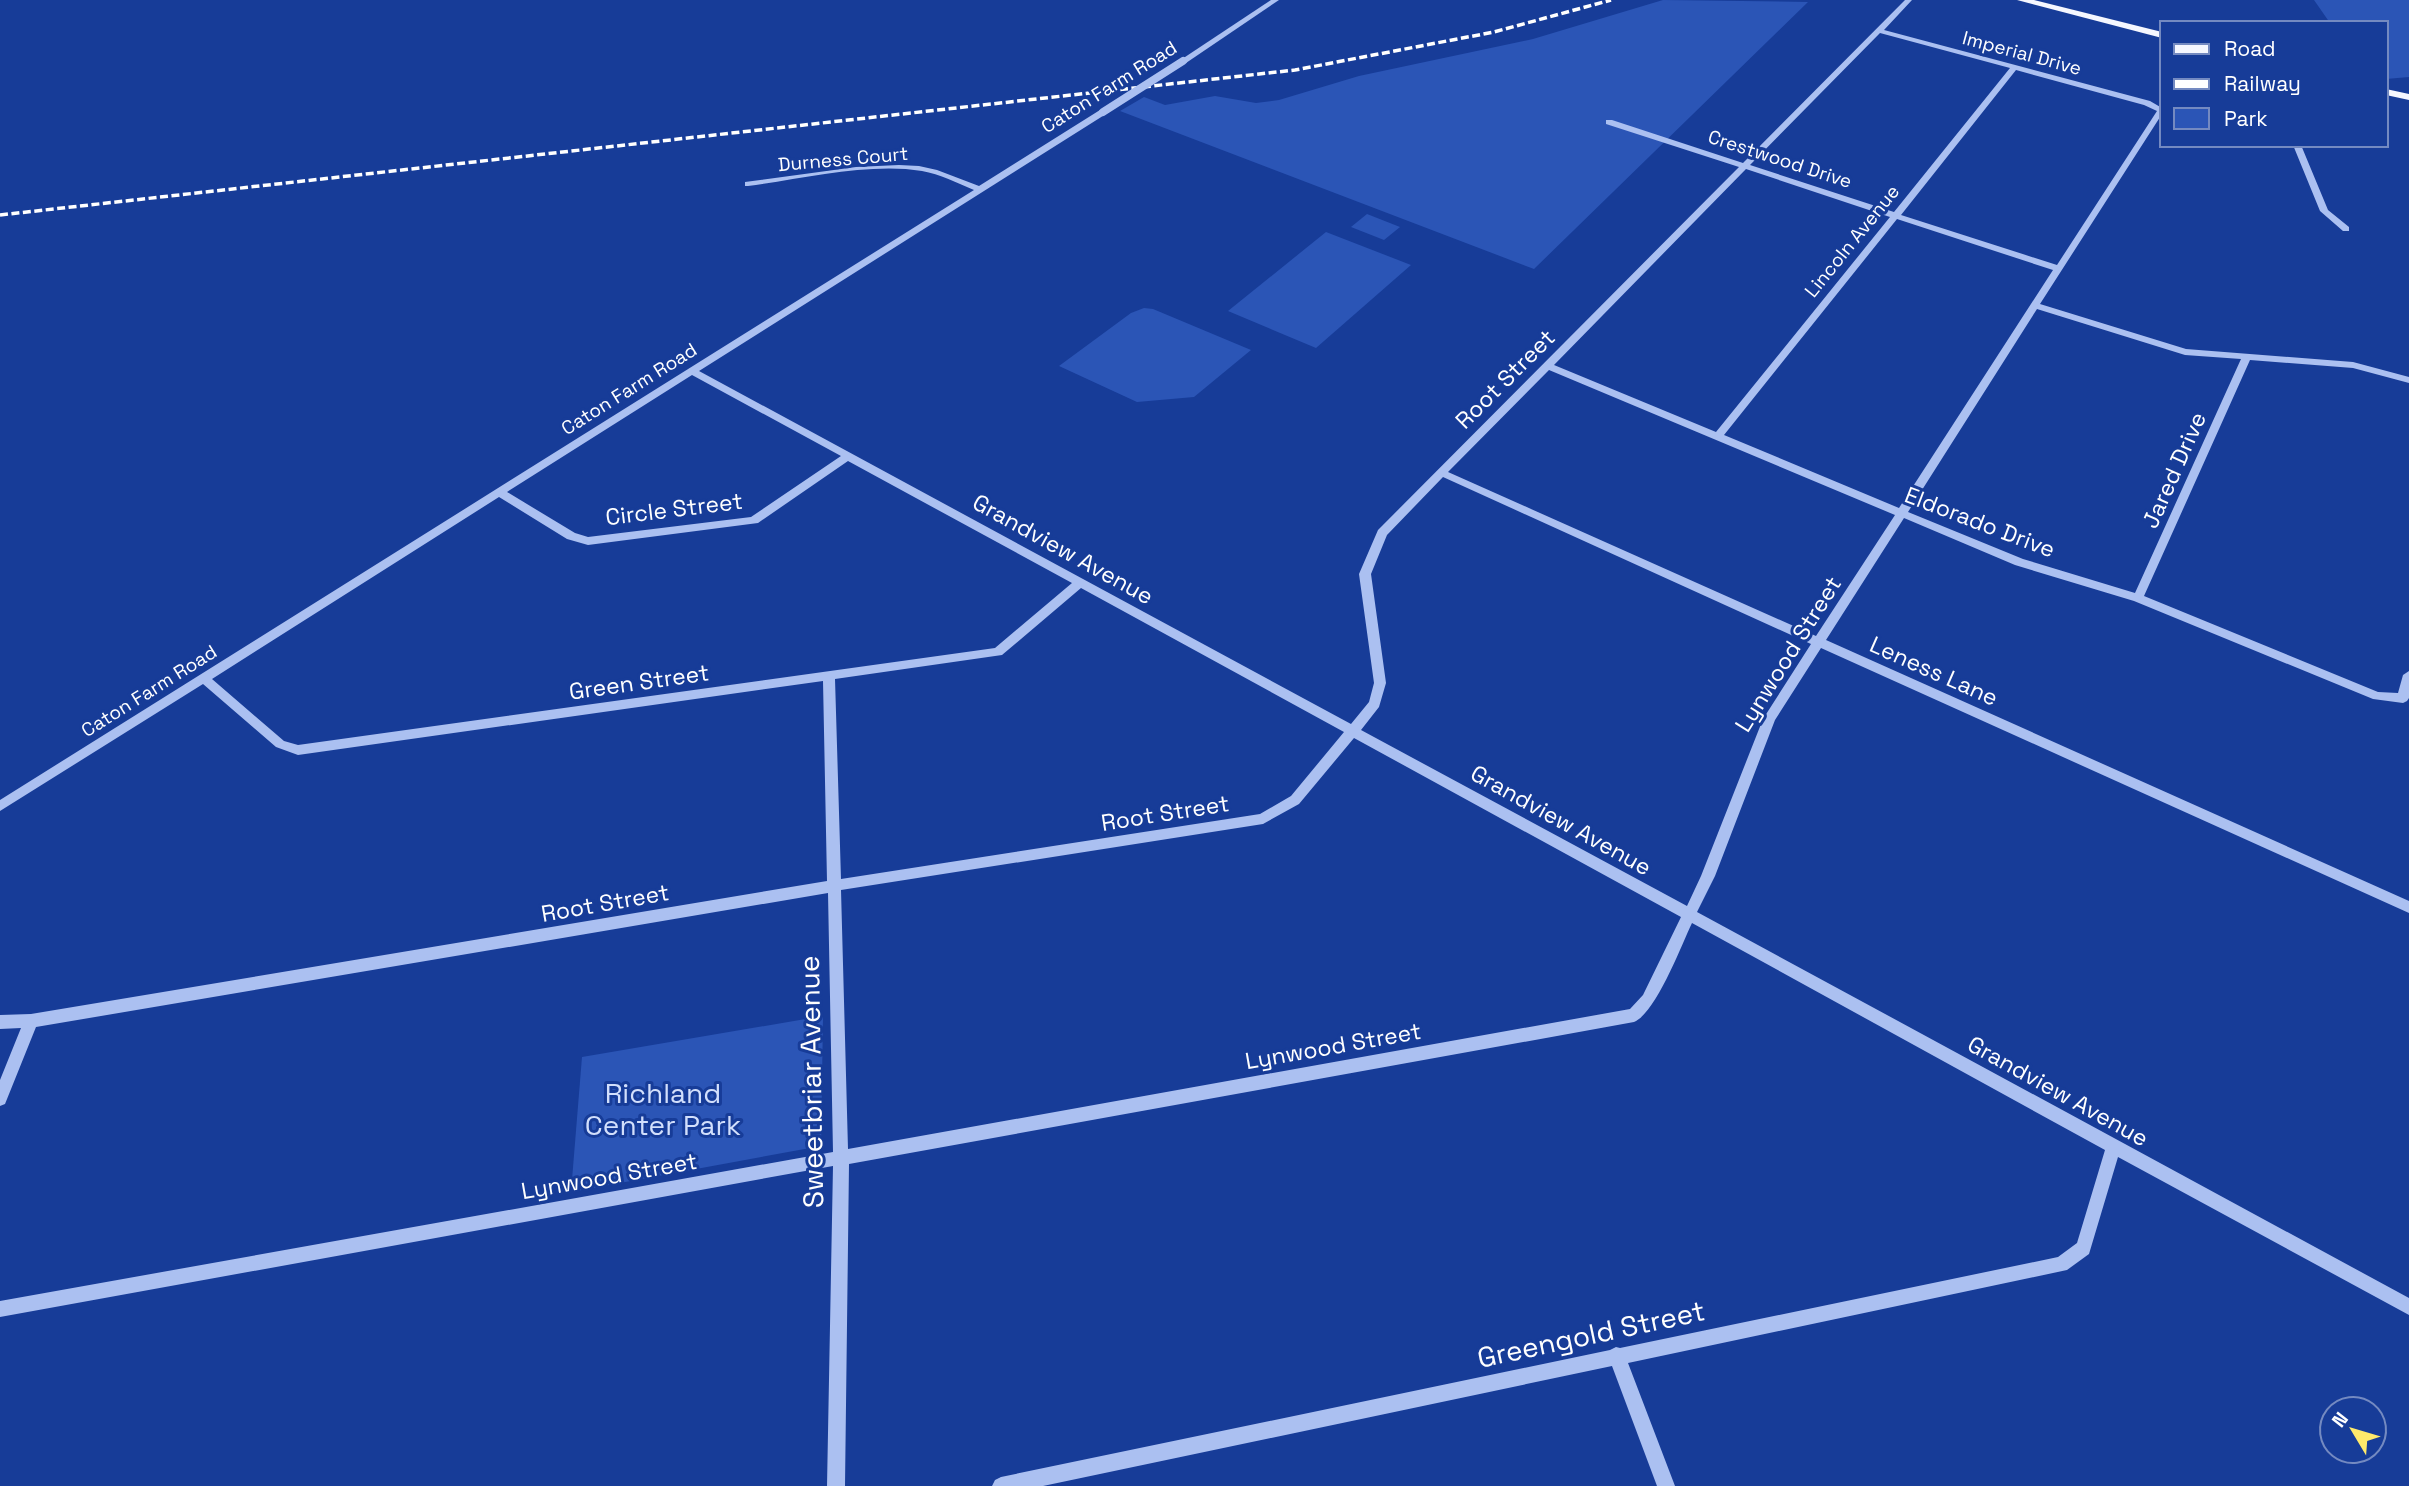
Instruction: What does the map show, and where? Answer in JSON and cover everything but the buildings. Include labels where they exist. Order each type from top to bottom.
[{"type":"main road","points":[[2022,0],[2160,35]]},
{"type":"main road","points":[[2388,92],[2409,97]]},
{"type":"street","name":"Caton Farm Road","points":[[0,806],[1276,0]]},
{"type":"street","name":"Root Street","points":[[0,1022],[31,1021],[833,886],[1263,819],[1295,800],[1375,704],[1380,683],[1365,574],[1371,553],[1382,533],[1909,0]]},
{"type":"street","name":"Imperial Drive","points":[[1880,31],[2155,107]]},
{"type":"street","name":"Lincoln Avenue","points":[[1717,437],[2015,67]]},
{"type":"street","name":"Lynwood Street","points":[[2155,107],[2160,110]]},
{"type":"street","name":"Lynwood Street","points":[[0,1309],[1633,1014],[1648,1000],[1709,876],[1769,719],[2160,112]]},
{"type":"street","name":"Crestwood Drive","points":[[1609,122],[2059,269]]},
{"type":"street","points":[[2298,147],[2324,211],[2346,229]]},
{"type":"street","name":"Durness Court","points":[[748,184],[893,168],[943,174],[979,189]]},
{"type":"street","points":[[2036,306],[2155,345],[2185,352],[2353,365],[2409,380]]},
{"type":"street","name":"Jared Drive","points":[[2138,598],[2246,358]]},
{"type":"street","name":"Eldorado Drive","points":[[1548,366],[2019,562],[2138,598],[2377,696],[2403,698],[2409,675]]},
{"type":"street","name":"Grandview Avenue","points":[[692,370],[2409,1307]]},
{"type":"street","name":"Circle Street","points":[[499,492],[571,536],[588,541],[754,520],[848,456]]},
{"type":"street","name":"Leness Lane","points":[[1442,473],[2409,907]]},
{"type":"street","name":"Green Street","points":[[203,678],[280,744],[298,750],[998,652],[1080,582]]},
{"type":"street","name":"Sweetbriar Avenue","points":[[829,677],[841,1158],[836,1486]]},
{"type":"street","points":[[0,1099],[31,1021]]},
{"type":"street","name":"Greengold Street","points":[[1001,1486],[1616,1355],[2061,1264],[2083,1248],[2114,1146]]},
{"type":"street","points":[[1616,1355],[1666,1486]]},
{"type":"green space","points":[[1663,0],[1808,2],[1534,269],[1120,111],[1144,97],[1165,105],[1215,96],[1256,103],[1279,100],[1359,76],[1533,39]]},
{"type":"green space","points":[[2314,0],[2409,0],[2409,77],[2388,79],[2388,21],[2329,21]]},
{"type":"green space","points":[[1367,214],[1400,227],[1384,240],[1351,227]]},
{"type":"green space","points":[[1326,232],[1411,265],[1316,348],[1228,311]]},
{"type":"green space","points":[[1144,308],[1153,309],[1251,350],[1194,397],[1137,402],[1059,366],[1131,313]]},
{"type":"green space","name":"Richland Center Park","points":[[823,1016],[821,1146],[571,1192],[582,1057]]},
{"type":"railway","points":[[0,215],[1295,70],[1494,32],[1611,0]]}]
